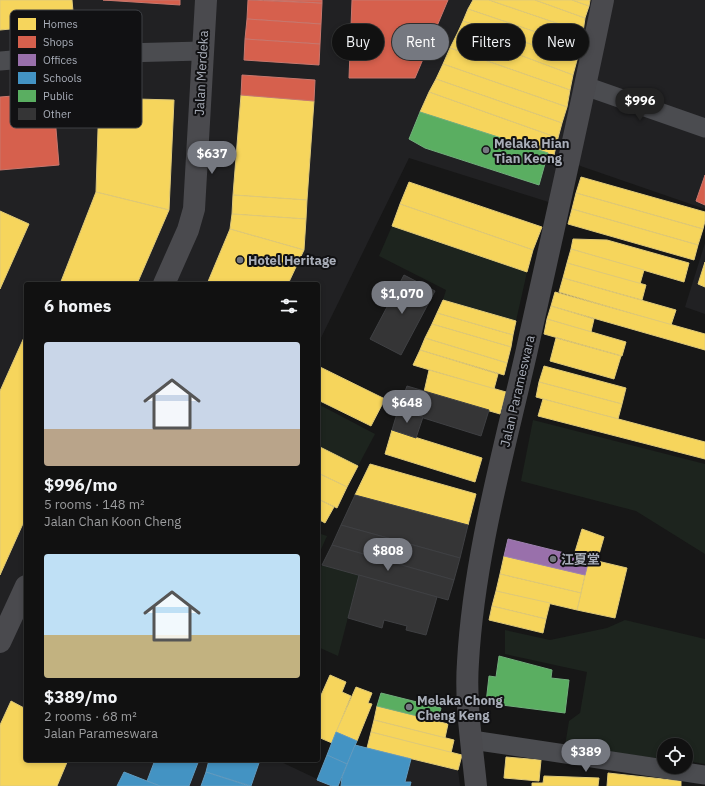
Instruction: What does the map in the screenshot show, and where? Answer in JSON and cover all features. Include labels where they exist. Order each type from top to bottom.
[{"type":"main road","name":"Jalan Merdeka","points":[[165,282],[188,230],[194,209],[206,0]]},
{"type":"main road","name":"Jalan Parameswara","points":[[476,786],[468,700],[468,663],[475,592],[492,501],[586,86],[603,0]]},
{"type":"main road","points":[[0,642],[24,590]]},
{"type":"street","points":[[142,53],[202,51]]},
{"type":"street","points":[[0,61],[10,60]]},
{"type":"street","points":[[586,86],[705,128]]},
{"type":"street","points":[[472,740],[705,775]]},
{"type":"shaded area","points":[[0,0],[705,0],[705,209],[566,161],[555,204],[409,158],[320,340],[320,282],[24,282],[24,762],[281,762],[332,786],[0,786]]},
{"type":"shaded area","points":[[392,226],[527,272],[516,321],[443,300],[446,290],[379,256]]},
{"type":"shaded area","points":[[705,243],[705,314],[685,307]]},
{"type":"shaded area","points":[[320,405],[375,434],[358,466],[320,447]]},
{"type":"shaded area","points":[[533,420],[705,464],[705,554],[636,511],[521,481]]},
{"type":"shaded area","points":[[320,534],[327,536],[320,552]]},
{"type":"shaded area","points":[[322,565],[359,575],[338,656],[320,648],[320,569]]},
{"type":"shaded area","points":[[625,620],[705,639],[705,764],[693,762],[693,738],[657,738],[657,758],[565,746],[569,721],[580,713],[587,672],[505,654],[505,630],[550,640],[607,628]]},
{"type":"shaded area","points":[[355,745],[458,770],[460,786],[338,786]]},
{"type":"building: Homes","points":[[0,0],[72,0],[73,10],[10,10],[10,29],[0,30]]},
{"type":"building: Homes","points":[[473,0],[489,0],[560,24],[533,24],[533,31],[525,28],[525,24],[512,24],[468,9]]},
{"type":"building: Homes","points":[[489,0],[535,0],[585,18],[584,24],[560,24]]},
{"type":"building: Homes","points":[[535,0],[572,0],[589,6],[585,18]]},
{"type":"building: Homes","points":[[572,0],[590,0],[589,6]]},
{"type":"building: Homes","points":[[468,9],[512,24],[472,24],[463,21]]},
{"type":"building: Homes","points":[[463,21],[472,24],[462,24]]},
{"type":"building: Homes","points":[[525,28],[533,31],[533,45],[525,42]]},
{"type":"building: Homes","points":[[457,34],[457,50],[450,48]]},
{"type":"building: Homes","points":[[525,42],[533,45],[533,60],[577,60],[573,75],[525,57]]},
{"type":"building: Homes","points":[[450,48],[457,50],[457,60],[484,60],[570,90],[567,107],[443,64],[445,60],[449,60]]},
{"type":"building: Homes","points":[[525,57],[573,75],[570,90],[484,60],[525,60]]},
{"type":"building: Homes","points":[[443,64],[567,107],[562,123],[436,79]]},
{"type":"building: Homes","points":[[436,79],[562,123],[558,138],[429,92]]},
{"type":"building: Homes","points":[[429,92],[558,138],[554,155],[420,112]]},
{"type":"building: Homes","points":[[241,95],[314,101],[307,200],[233,195]]},
{"type":"building: Homes","points":[[142,99],[174,100],[169,210],[96,192],[98,128],[142,128]]},
{"type":"building: Homes","points":[[581,177],[705,212],[703,229],[576,193]]},
{"type":"building: Homes","points":[[409,182],[542,227],[533,250],[400,204]]},
{"type":"building: Homes","points":[[96,192],[169,210],[138,282],[61,282]]},
{"type":"building: Homes","points":[[576,193],[703,229],[698,245],[572,209]]},
{"type":"building: Homes","points":[[233,195],[307,200],[306,219],[232,214]]},
{"type":"building: Homes","points":[[400,204],[533,250],[527,272],[392,226]]},
{"type":"building: Homes","points":[[572,209],[698,245],[694,260],[568,224]]},
{"type":"building: Homes","points":[[0,211],[29,224],[0,289]]},
{"type":"building: Homes","points":[[232,214],[306,219],[304,250],[230,229]]},
{"type":"building: Homes","points":[[230,229],[304,250],[289,282],[208,282]]},
{"type":"building: Homes","points":[[573,239],[607,240],[689,263],[684,282],[571,249]]},
{"type":"building: Homes","points":[[571,249],[644,270],[640,284],[567,263]]},
{"type":"building: Homes","points":[[705,262],[705,287],[698,284]]},
{"type":"building: Homes","points":[[567,263],[646,285],[642,300],[563,278]]},
{"type":"building: Homes","points":[[563,278],[676,310],[671,325],[559,292]]},
{"type":"building: Homes","points":[[555,292],[705,334],[705,350],[551,306]]},
{"type":"building: Homes","points":[[443,300],[516,321],[513,335],[437,313]]},
{"type":"building: Homes","points":[[551,306],[594,319],[591,332],[547,319]]},
{"type":"building: Homes","points":[[437,313],[513,335],[511,347],[432,324]]},
{"type":"building: Homes","points":[[547,319],[626,342],[622,356],[544,334]]},
{"type":"building: Homes","points":[[432,324],[511,347],[507,363],[425,338]]},
{"type":"building: Homes","points":[[24,337],[24,521],[0,575],[0,391]]},
{"type":"building: Homes","points":[[425,338],[507,363],[504,375],[420,350]]},
{"type":"building: Homes","points":[[556,338],[621,356],[614,379],[550,361]]},
{"type":"building: Homes","points":[[420,350],[498,374],[494,389],[413,365]]},
{"type":"building: Homes","points":[[544,366],[626,388],[622,404],[539,382]]},
{"type":"building: Homes","points":[[320,367],[385,399],[371,426],[320,401]]},
{"type":"building: Homes","points":[[429,370],[506,392],[500,414],[424,392]]},
{"type":"building: Homes","points":[[539,382],[622,404],[618,419],[536,397]]},
{"type":"building: Homes","points":[[543,399],[705,442],[705,459],[538,416]]},
{"type":"building: Homes","points":[[392,430],[482,458],[475,482],[385,454]]},
{"type":"building: Homes","points":[[320,447],[358,466],[347,487],[320,474]]},
{"type":"building: Homes","points":[[370,464],[476,494],[468,525],[355,495]]},
{"type":"building: Homes","points":[[320,474],[347,487],[337,508],[320,500]]},
{"type":"building: Homes","points":[[320,500],[334,507],[325,523],[320,520]]},
{"type":"building: Homes","points":[[582,529],[604,537],[597,561],[574,555]]},
{"type":"building: Homes","points":[[504,556],[585,575],[581,593],[500,574]]},
{"type":"building: Homes","points":[[589,559],[627,568],[615,618],[577,610]]},
{"type":"building: Homes","points":[[500,574],[581,593],[577,610],[496,591]]},
{"type":"building: Homes","points":[[496,591],[550,603],[546,619],[492,606]]},
{"type":"building: Homes","points":[[492,606],[546,619],[543,633],[489,620]]},
{"type":"building: Homes","points":[[330,675],[346,682],[342,692],[351,696],[332,743],[320,738],[320,698]]},
{"type":"building: Homes","points":[[356,687],[372,693],[368,703],[372,704],[357,741],[336,732]]},
{"type":"building: Homes","points":[[11,701],[24,708],[24,762],[67,762],[57,786],[0,786],[0,725]]},
{"type":"building: Homes","points":[[377,706],[448,724],[445,738],[374,720]]},
{"type":"building: Homes","points":[[374,720],[454,740],[451,753],[371,732]]},
{"type":"building: Homes","points":[[371,732],[462,755],[458,770],[367,748]]},
{"type":"building: Homes","points":[[506,757],[541,760],[539,781],[504,778]]},
{"type":"building: Homes","points":[[608,773],[681,781],[681,786],[607,786]]},
{"type":"building: Homes","points":[[544,776],[599,778],[598,786],[532,786],[532,783],[543,783]]},
{"type":"building: Shops","points":[[103,0],[180,0],[180,5]]},
{"type":"building: Shops","points":[[248,0],[322,3],[321,24],[247,19]]},
{"type":"building: Shops","points":[[264,0],[322,0],[322,3]]},
{"type":"building: Shops","points":[[352,0],[448,0],[438,24],[392,24],[392,60],[423,60],[415,78],[349,78],[350,60],[384,60],[384,24],[351,24]]},
{"type":"building: Shops","points":[[247,19],[321,24],[320,44],[245,39]]},
{"type":"building: Shops","points":[[245,39],[320,44],[319,65],[244,60]]},
{"type":"building: Shops","points":[[242,75],[315,80],[314,101],[241,95]]},
{"type":"building: Shops","points":[[10,96],[10,128],[56,128],[59,165],[0,170],[0,97]]},
{"type":"building: Shops","points":[[705,175],[705,205],[696,201]]},
{"type":"building: Offices","points":[[508,539],[589,559],[585,575],[504,556]]},
{"type":"building: Schools","points":[[336,732],[357,741],[347,764],[327,755]]},
{"type":"building: Schools","points":[[355,745],[411,759],[405,782],[411,782],[410,786],[341,786],[342,777]]},
{"type":"building: Schools","points":[[327,755],[347,764],[338,786],[332,786],[317,780]]},
{"type":"building: Schools","points":[[154,762],[198,762],[189,786],[160,786],[147,781]]},
{"type":"building: Schools","points":[[208,762],[259,762],[251,786],[206,772]]},
{"type":"building: Schools","points":[[124,772],[147,781],[160,786],[117,786]]},
{"type":"building: Schools","points":[[206,772],[249,786],[201,786]]},
{"type":"building: Public","name":"Melaka Hian Tian Keong","points":[[420,112],[548,153],[539,185],[425,148],[409,139]]},
{"type":"building: Public","points":[[499,656],[552,670],[551,678],[569,680],[565,713],[486,703],[489,676],[496,677]]},
{"type":"building: Public","name":"Melaka Chong Cheng Keng","points":[[381,693],[441,708],[438,721],[377,706]]},
{"type":"building: Other","points":[[404,275],[435,291],[401,355],[370,339]]},
{"type":"building: Other","points":[[407,386],[489,410],[481,436],[398,410]]},
{"type":"building: Other","points":[[398,410],[423,417],[416,438],[392,430]]},
{"type":"building: Other","points":[[355,495],[468,525],[460,558],[341,525]]},
{"type":"building: Other","points":[[341,525],[460,558],[454,580],[332,545]]},
{"type":"building: Other","points":[[332,545],[454,580],[448,600],[322,565]]},
{"type":"building: Other","points":[[359,575],[437,597],[426,635],[406,630],[407,626],[384,620],[382,628],[348,618]]},
{"type":"place","name":"Melaka Hian Tian Keong","points":[[486,150]]},
{"type":"place","name":"Hotel Heritage","points":[[240,260]]},
{"type":"place","name":"江夏堂","points":[[553,559]]},
{"type":"place","name":"Melaka Chong Cheng Keng","points":[[409,707]]}]
